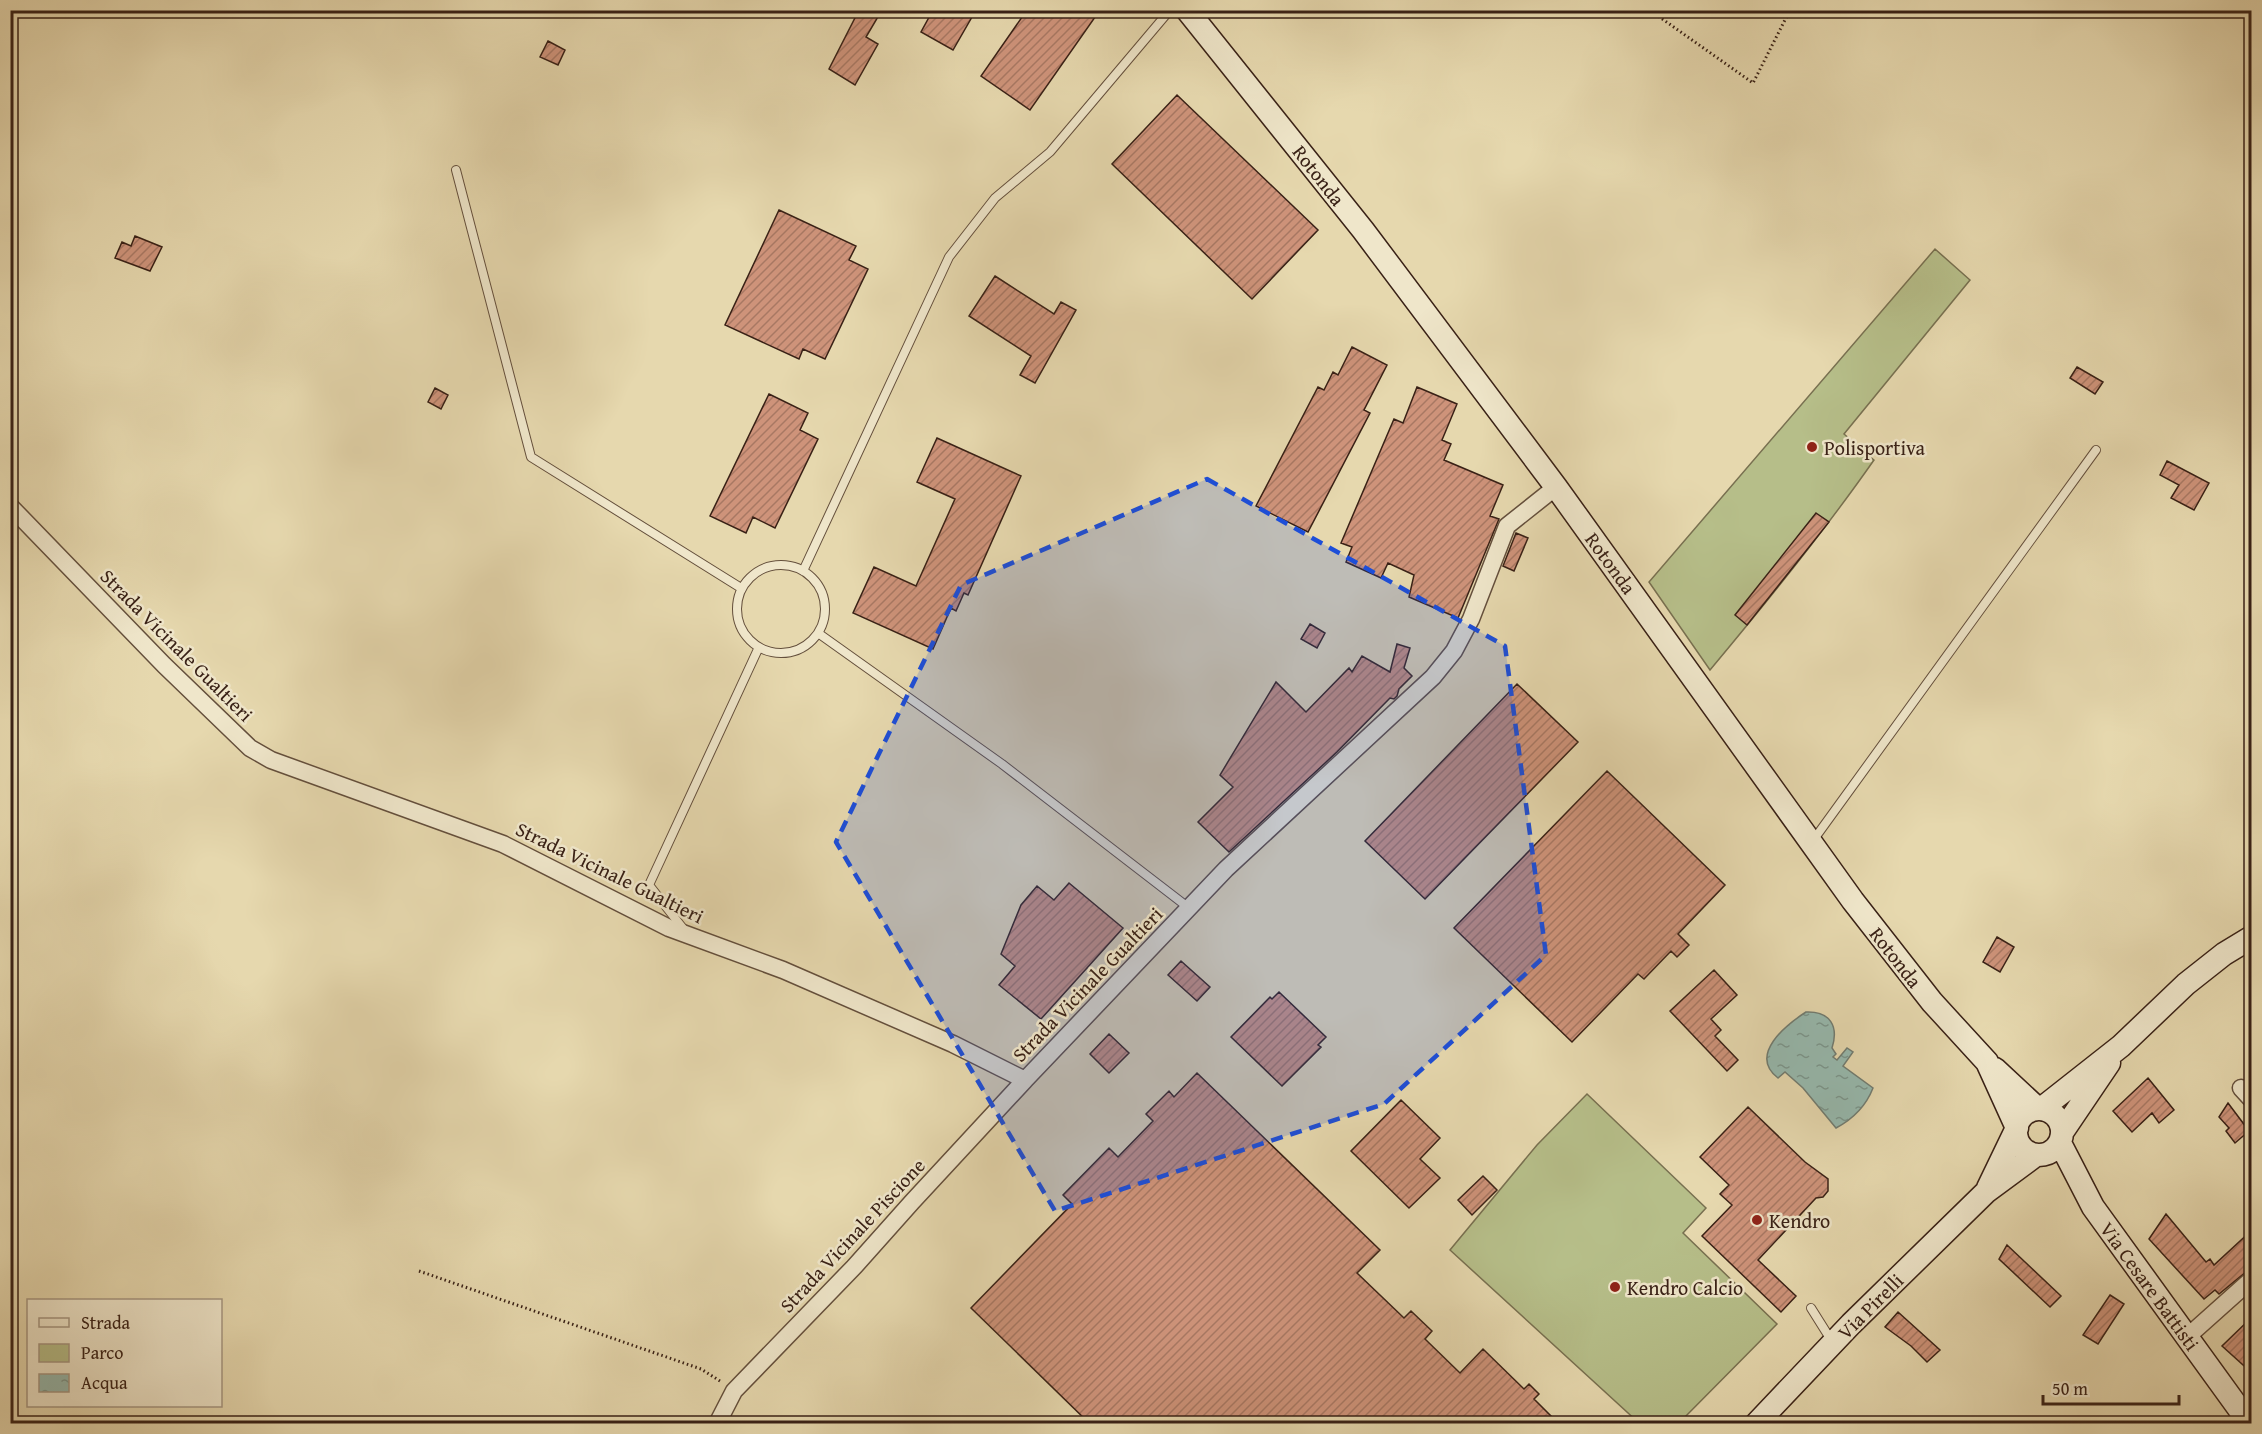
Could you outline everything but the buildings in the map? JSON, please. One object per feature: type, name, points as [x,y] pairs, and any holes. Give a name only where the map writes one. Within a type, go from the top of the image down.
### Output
[{"type":"main road","name":"Rotonda","points":[[1186,10],[1363,230],[1556,487],[1853,901],[1932,1002],[1987,1062],[2016,1130]]},
{"type":"main road","points":[[2121,1046],[2052,1152],[2038,1155],[2027,1153],[2019,1144],[2016,1130],[2019,1120],[2027,1112],[2040,1109],[2121,1046],[2186,984],[2224,954],[2252,937]]},
{"type":"main road","points":[[1987,1062],[2040,1109],[2050,1112],[2059,1119],[2061,1137]]},
{"type":"main road","name":"Via Pirelli","points":[[1986,1192],[2016,1130]]},
{"type":"main road","name":"Via Cesare Battisti","points":[[2061,1137],[2093,1207],[2250,1424]]},
{"type":"main road","name":"Via Cesare Battisti","points":[[2038,1155],[2093,1207]]},
{"type":"main road","name":"Via Pirelli","points":[[1756,1424],[1833,1343],[1986,1192],[2038,1155]]},
{"type":"street","name":"Strada Vicinale Gualtieri","points":[[10,506],[135,637],[250,748],[271,760],[504,844],[590,889],[687,935],[814,984],[953,1044],[1025,1080],[1226,869],[1432,677],[1454,651],[1471,619],[1507,526],[1556,487]]},
{"type":"street","name":"Strada Vicinale Piscione","points":[[717,1424],[734,1391],[854,1267],[1025,1080]]},
{"type":"street","points":[[2186,1338],[2252,1279]]},
{"type":"lane","points":[[803,571],[949,256],[995,198],[1050,152],[1170,10]]},
{"type":"lane","points":[[456,170],[531,457],[741,588]]},
{"type":"lane","points":[[1812,843],[2096,450]]},
{"type":"lane","points":[[775,565],[789,566],[803,571],[814,580],[823,598],[824,620],[818,633],[808,644],[795,651],[780,653],[765,651],[752,643],[742,632],[737,618],[737,603],[741,588],[750,577],[762,569],[775,565]]},
{"type":"lane","points":[[818,633],[1002,764],[1189,908]]},
{"type":"lane","points":[[687,935],[649,885],[759,647]]},
{"type":"lane","points":[[1811,1308],[1833,1343]]},
{"type":"path","points":[[1652,10],[1753,83],[1790,10]]},
{"type":"path","points":[[419,1270],[701,1369],[734,1391]]},
{"type":"highlighted area","points":[[1207,479],[1505,646],[1546,955],[1384,1104],[1055,1211],[836,842],[961,585]]},
{"type":"green space","name":"Polisportiva","points":[[1935,249],[1970,280],[1844,434],[1874,460],[1794,567],[1710,670],[1649,582]]},
{"type":"green space","name":"Kendro Calcio","points":[[1587,1094],[1706,1208],[1683,1233],[1777,1324],[1679,1423],[1639,1423],[1450,1250],[1537,1145]]},
{"type":"water","points":[[1806,1012],[1821,1014],[1831,1021],[1834,1033],[1832,1048],[1836,1054],[1833,1057],[1837,1060],[1847,1048],[1853,1052],[1843,1066],[1873,1088],[1867,1101],[1858,1111],[1836,1128],[1803,1088],[1785,1072],[1778,1078],[1770,1069],[1767,1060],[1768,1050],[1773,1041]]},
{"type":"place","name":"Polisportiva","points":[[1812,447]]},
{"type":"place","name":"Kendro","points":[[1757,1220]]},
{"type":"place","name":"Kendro Calcio","points":[[1615,1287]]}]
